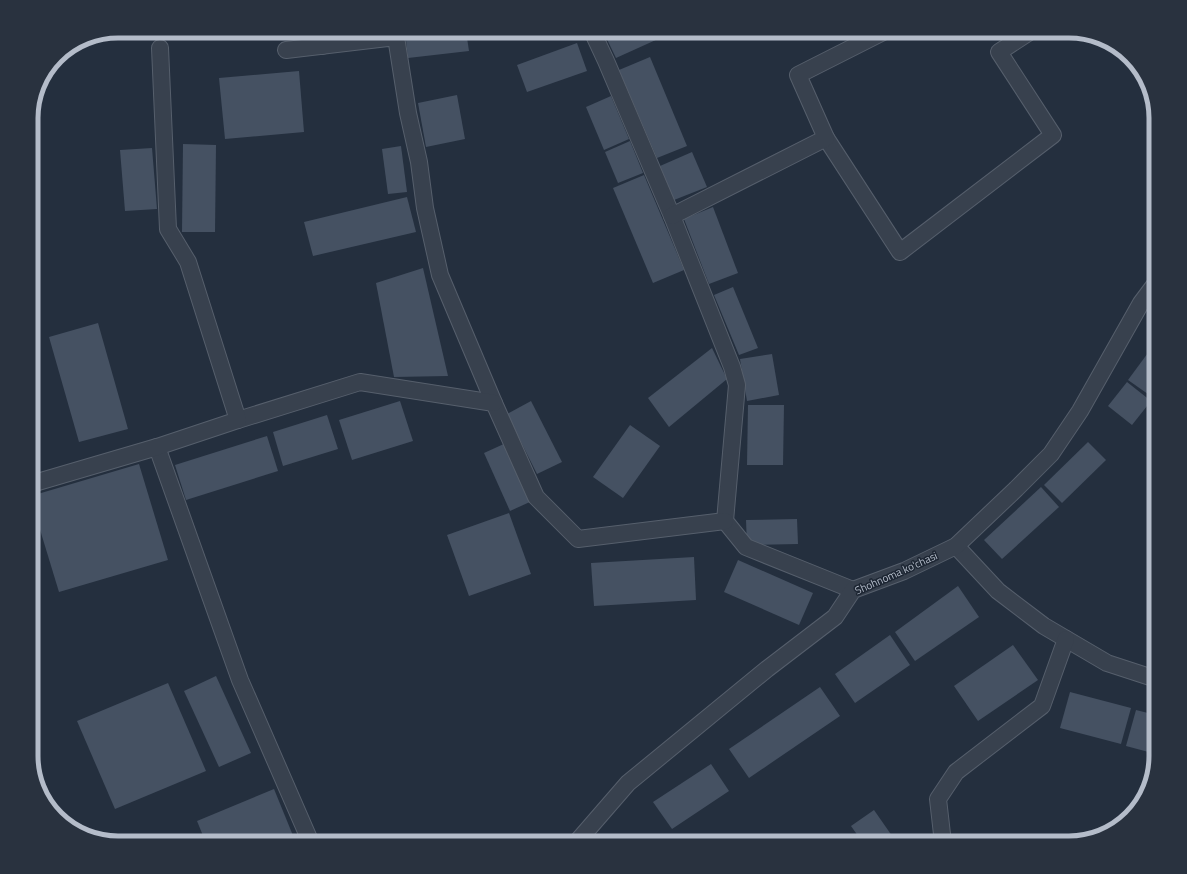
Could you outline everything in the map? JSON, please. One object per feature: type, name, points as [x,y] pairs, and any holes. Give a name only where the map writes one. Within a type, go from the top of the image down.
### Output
[{"type":"street","points":[[286,50],[321,39],[358,38]]},
{"type":"street","points":[[396,38],[408,114],[419,162],[425,208],[440,275],[494,403],[536,497],[578,539],[726,521]]},
{"type":"street","points":[[595,38],[672,216],[732,367],[737,385],[726,521],[746,547],[853,590]]},
{"type":"street","points":[[871,38],[798,75],[826,138],[900,252],[1053,135],[999,52],[1020,38]]},
{"type":"street","points":[[160,48],[168,229],[188,262],[238,420]]},
{"type":"street","points":[[672,216],[826,138]]},
{"type":"street","name":"Shohnoma ko'chasi","points":[[582,836],[628,783],[767,669],[835,617],[853,590],[904,572],[956,546],[1051,454],[1080,411],[1141,303],[1149,292]]},
{"type":"street","points":[[38,482],[157,447],[360,382],[494,403]]},
{"type":"street","points":[[157,447],[240,680],[308,836]]},
{"type":"street","points":[[956,546],[998,591],[1044,626],[1107,663],[1149,677]]},
{"type":"street","points":[[943,836],[938,799],[956,772],[1042,706],[1066,639]]},
{"type":"building","points":[[262,38],[274,38],[262,40]]},
{"type":"building","points":[[406,38],[467,38],[469,51],[408,58]]},
{"type":"building","points":[[606,38],[658,39],[616,58]]},
{"type":"building","points":[[577,43],[587,71],[527,92],[517,65]]},
{"type":"building","points":[[650,57],[687,146],[657,158],[619,70]]},
{"type":"building","points":[[299,71],[304,132],[225,139],[219,78]]},
{"type":"building","points":[[457,95],[465,139],[426,147],[418,103]]},
{"type":"building","points":[[611,96],[629,139],[604,150],[586,107]]},
{"type":"building","points":[[630,141],[643,173],[618,183],[605,152]]},
{"type":"building","points":[[183,144],[216,145],[215,232],[182,232]]},
{"type":"building","points":[[401,146],[407,192],[388,194],[382,149]]},
{"type":"building","points":[[152,148],[157,209],[125,211],[120,150]]},
{"type":"building","points":[[692,152],[707,187],[674,200],[660,166]]},
{"type":"building","points":[[644,175],[684,270],[653,283],[613,188]]},
{"type":"building","points":[[407,197],[416,232],[313,256],[304,222]]},
{"type":"building","points":[[713,207],[738,273],[709,284],[684,219]]},
{"type":"building","points":[[423,268],[448,376],[394,377],[376,283]]},
{"type":"building","points":[[733,287],[758,348],[739,355],[714,295]]},
{"type":"building","points":[[98,323],[128,429],[79,442],[49,337]]},
{"type":"building","points":[[712,348],[727,379],[669,427],[648,398]]},
{"type":"building","points":[[1149,352],[1149,395],[1128,380]]},
{"type":"building","points":[[772,354],[779,395],[747,401],[740,359]]},
{"type":"building","points":[[1127,382],[1149,399],[1149,404],[1132,425],[1108,406]]},
{"type":"building","points":[[400,401],[413,441],[352,460],[339,420]]},
{"type":"building","points":[[531,401],[562,462],[537,474],[507,414]]},
{"type":"building","points":[[748,405],[784,405],[783,465],[747,465]]},
{"type":"building","points":[[327,415],[338,449],[283,466],[273,432]]},
{"type":"building","points":[[630,425],[660,446],[623,498],[593,477]]},
{"type":"building","points":[[267,436],[278,471],[186,500],[175,465]]},
{"type":"building","points":[[1088,442],[1106,460],[1062,503],[1044,485]]},
{"type":"building","points":[[506,443],[532,501],[510,511],[484,453]]},
{"type":"building","points":[[139,464],[168,560],[59,592],[38,523],[38,494]]},
{"type":"building","points":[[1041,487],[1059,507],[1002,559],[984,540]]},
{"type":"building","points":[[509,513],[531,574],[469,596],[447,535]]},
{"type":"building","points":[[797,519],[798,544],[747,545],[746,520]]},
{"type":"building","points":[[694,557],[696,600],[594,606],[591,563]]},
{"type":"building","points":[[738,560],[813,593],[799,625],[724,592]]},
{"type":"building","points":[[958,586],[979,617],[915,661],[895,632]]},
{"type":"building","points":[[890,635],[910,665],[855,703],[835,674]]},
{"type":"building","points":[[1013,645],[1038,680],[978,721],[954,686]]},
{"type":"building","points":[[216,676],[251,753],[219,767],[184,691]]},
{"type":"building","points":[[168,683],[206,771],[115,809],[77,721]]},
{"type":"building","points":[[820,687],[840,716],[749,778],[729,749]]},
{"type":"building","points":[[1070,692],[1131,708],[1121,744],[1060,728]]},
{"type":"building","points":[[1136,710],[1149,713],[1149,752],[1126,746]]},
{"type":"building","points":[[711,764],[729,791],[672,829],[653,802]]},
{"type":"building","points":[[274,789],[293,836],[203,836],[197,821]]},
{"type":"building","points":[[874,810],[892,836],[858,836],[851,826]]}]
